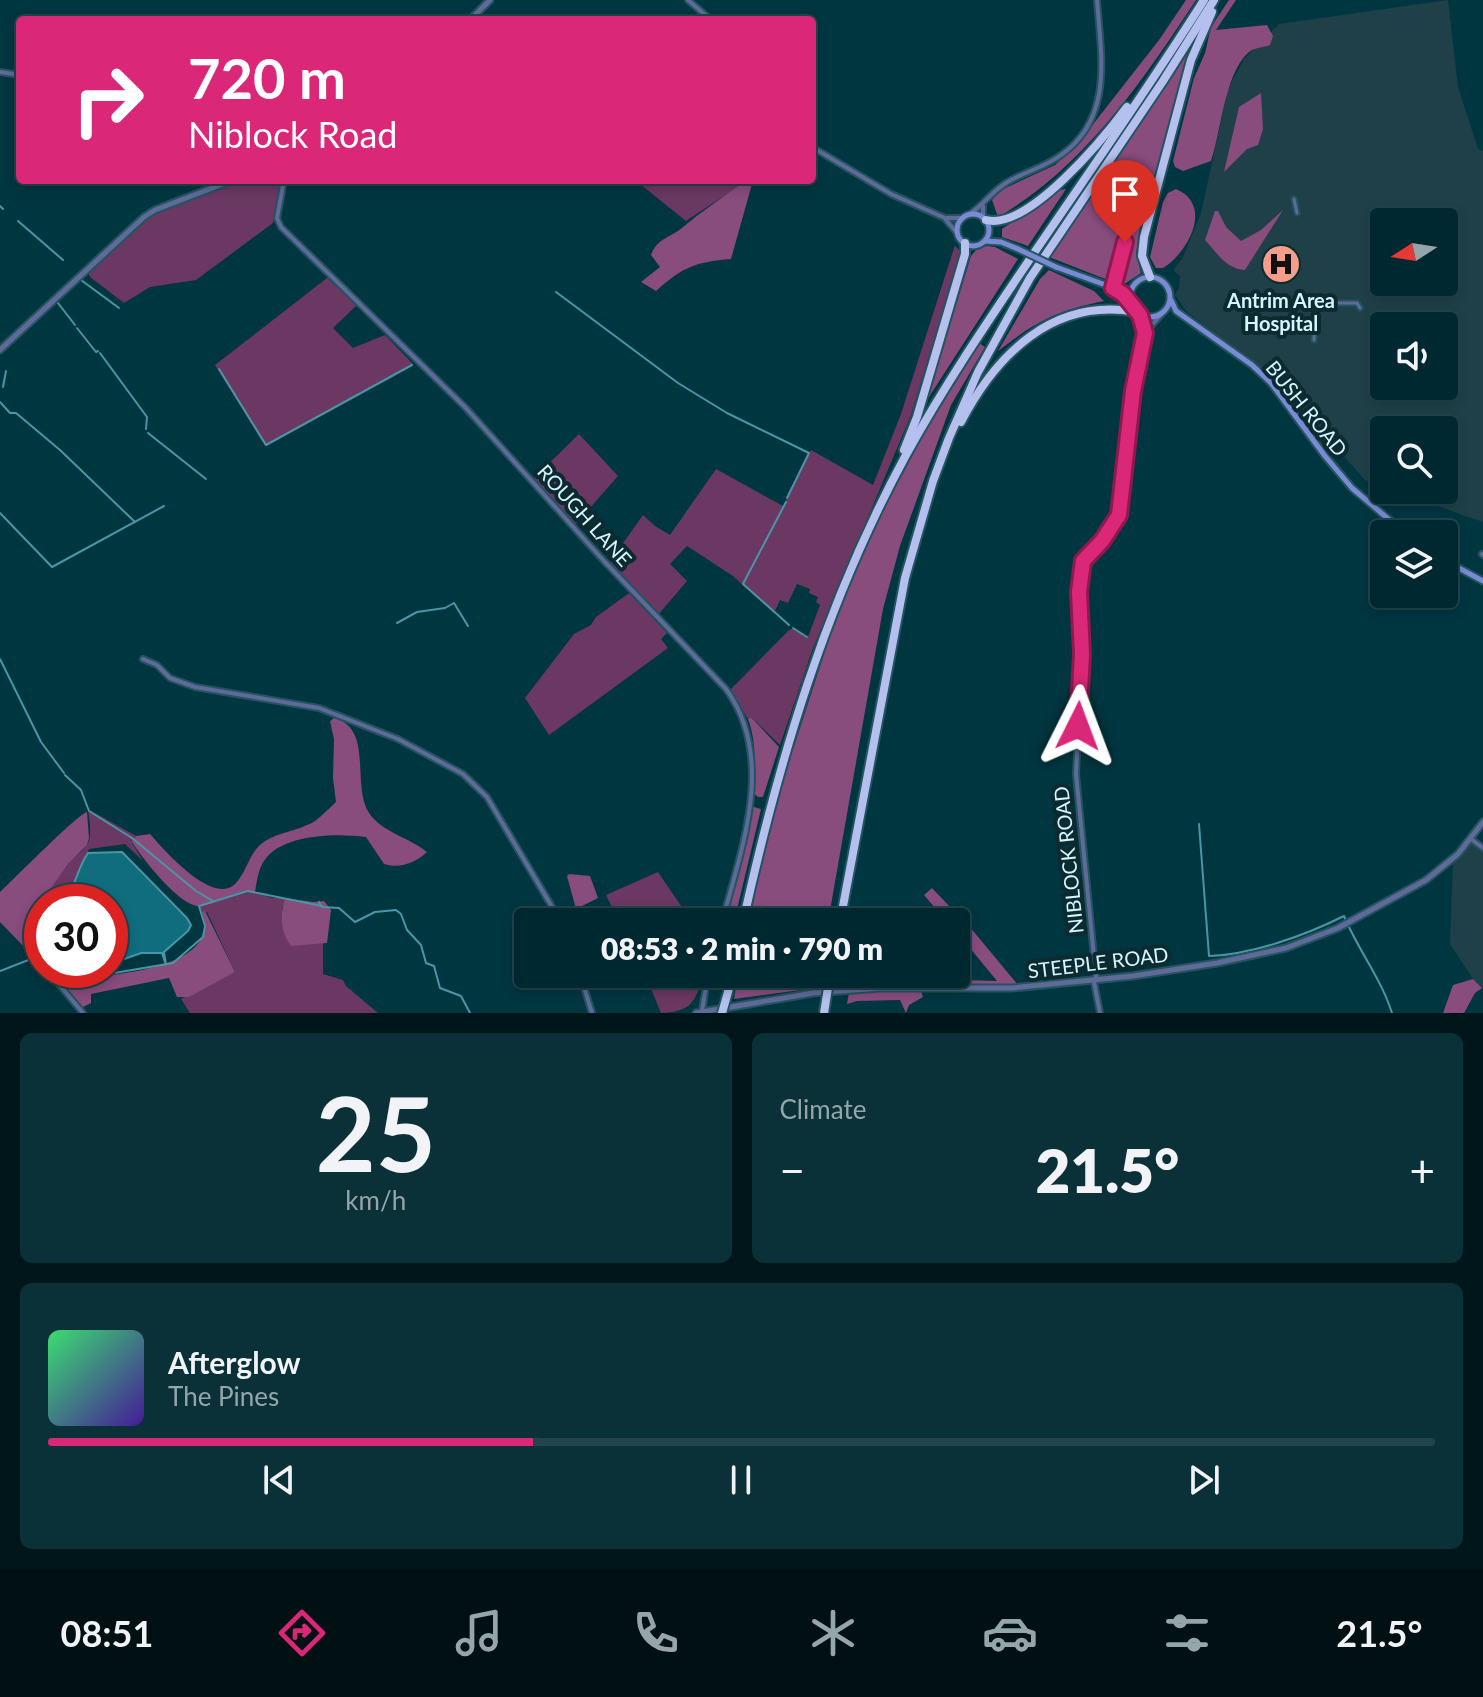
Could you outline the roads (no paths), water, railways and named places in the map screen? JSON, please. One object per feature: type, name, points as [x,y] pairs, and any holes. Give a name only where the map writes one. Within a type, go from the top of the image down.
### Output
[{"type":"highway","points":[[883,499],[964,357],[1204,0]]},
{"type":"highway","points":[[1150,277],[1142,256],[1144,237],[1191,60],[1215,0]]},
{"type":"highway","points":[[843,908],[902,588],[933,481],[964,403],[1004,322],[1215,0]]},
{"type":"highway","points":[[986,222],[1005,219],[1038,199],[1071,173],[1106,135],[1168,56]]},
{"type":"highway","points":[[746,908],[775,784],[798,708],[832,614],[917,417],[965,254],[965,243]]},
{"type":"highway","points":[[933,481],[982,384],[1018,345],[1042,329],[1075,316],[1107,310],[1138,314]]},
{"type":"highway","points":[[722,1013],[729,988]]},
{"type":"highway","points":[[824,1013],[828,988]]},
{"type":"main road","points":[[1001,242],[986,222],[965,216],[958,225],[958,234],[965,243],[1001,242],[1056,267],[1114,288],[1131,302],[1138,314],[1149,318],[1176,311],[1164,282],[1150,277],[1134,285],[1114,288]]},
{"type":"main road","points":[[985,241],[986,222]]},
{"type":"main road","points":[[1131,302],[1134,285]]},
{"type":"main road","points":[[1163,313],[1171,300]]},
{"type":"main road","name":"BUSH ROAD","points":[[1176,311],[1252,365],[1271,383],[1352,488],[1390,520]]},
{"type":"main road","points":[[1458,568],[1483,581]]},
{"type":"street","points":[[474,16],[490,0]]},
{"type":"street","points":[[688,0],[706,16]]},
{"type":"street","points":[[945,218],[965,216],[983,206],[1007,182],[1068,151],[1088,125],[1097,105],[1102,80],[1097,0]]},
{"type":"street","points":[[816,150],[872,185],[945,218],[958,234]]},
{"type":"street","points":[[1114,288],[1125,242],[1119,178]]},
{"type":"street","points":[[0,350],[144,217],[223,184]]},
{"type":"street","name":"ROUGH LANE","points":[[283,184],[277,218],[281,227],[465,407],[733,699],[749,735],[753,776],[741,846],[726,908]]},
{"type":"street","points":[[1294,199],[1297,213]]},
{"type":"street","points":[[983,206],[986,222]]},
{"type":"street","points":[[1314,340],[1315,316],[1321,303],[1357,303],[1360,308]]},
{"type":"street","name":"NIBLOCK ROAD","points":[[1100,1013],[1076,774],[1082,654],[1079,592],[1083,561],[1102,541],[1119,515],[1133,391],[1145,333],[1163,313]]},
{"type":"street","name":"NIBLOCK ROAD","points":[[1138,314],[1145,333]]},
{"type":"street","points":[[143,659],[157,665],[170,678],[195,687],[319,708],[398,739],[463,774],[487,797],[553,908]]},
{"type":"street","name":"STEEPLE ROAD","points":[[699,1012],[813,993],[880,988],[1012,988],[1095,980],[1217,963],[1267,952],[1316,938],[1426,880],[1471,839],[1483,822]]},
{"type":"street","points":[[1471,839],[1483,848]]},
{"type":"street","points":[[62,988],[83,1013]]},
{"type":"street","points":[[584,988],[592,1013]]},
{"type":"street","points":[[699,1012],[705,988]]},
{"type":"water","points":[[122,852],[187,918],[191,925],[188,931],[164,952],[166,965],[162,953],[141,953],[128,958],[128,884],[73,884],[88,853]]},
{"type":"waterway","points":[[0,206],[3,209]]},
{"type":"waterway","points":[[18,221],[63,260]]},
{"type":"waterway","points":[[81,280],[119,308]]},
{"type":"waterway","points":[[556,292],[678,383],[727,413],[809,453],[787,498]]},
{"type":"waterway","points":[[58,303],[75,325]]},
{"type":"waterway","points":[[77,328],[98,351]]},
{"type":"waterway","points":[[100,353],[147,417],[146,429]]},
{"type":"waterway","points":[[219,369],[266,445],[412,365]]},
{"type":"waterway","points":[[3,387],[6,371]]},
{"type":"waterway","points":[[0,402],[60,450],[135,522]]},
{"type":"waterway","points":[[148,433],[206,479]]},
{"type":"waterway","points":[[786,502],[743,584],[789,625]]},
{"type":"waterway","points":[[0,513],[52,567],[164,506]]},
{"type":"waterway","points":[[397,623],[417,612],[445,608],[454,603],[468,626]]},
{"type":"waterway","points":[[793,628],[807,637]]},
{"type":"waterway","points":[[0,659],[41,742],[64,773]]},
{"type":"waterway","points":[[65,775],[81,790],[89,811],[132,838],[196,891],[213,901]]},
{"type":"waterway","points":[[1199,824],[1209,956],[1278,943],[1344,916],[1392,1013]]},
{"type":"waterway","points":[[128,971],[173,963],[203,937],[205,926],[199,906],[248,891],[322,906]]},
{"type":"waterway","points":[[319,902],[322,907],[339,908],[355,922],[375,912],[396,910],[401,914],[407,930],[421,945],[426,963],[434,966],[440,988],[461,996],[470,1013]]},
{"type":"waterway","points":[[0,971],[24,962]]},
{"type":"place","name":"Antrim Area Hospital","points":[[1281,264]]}]
